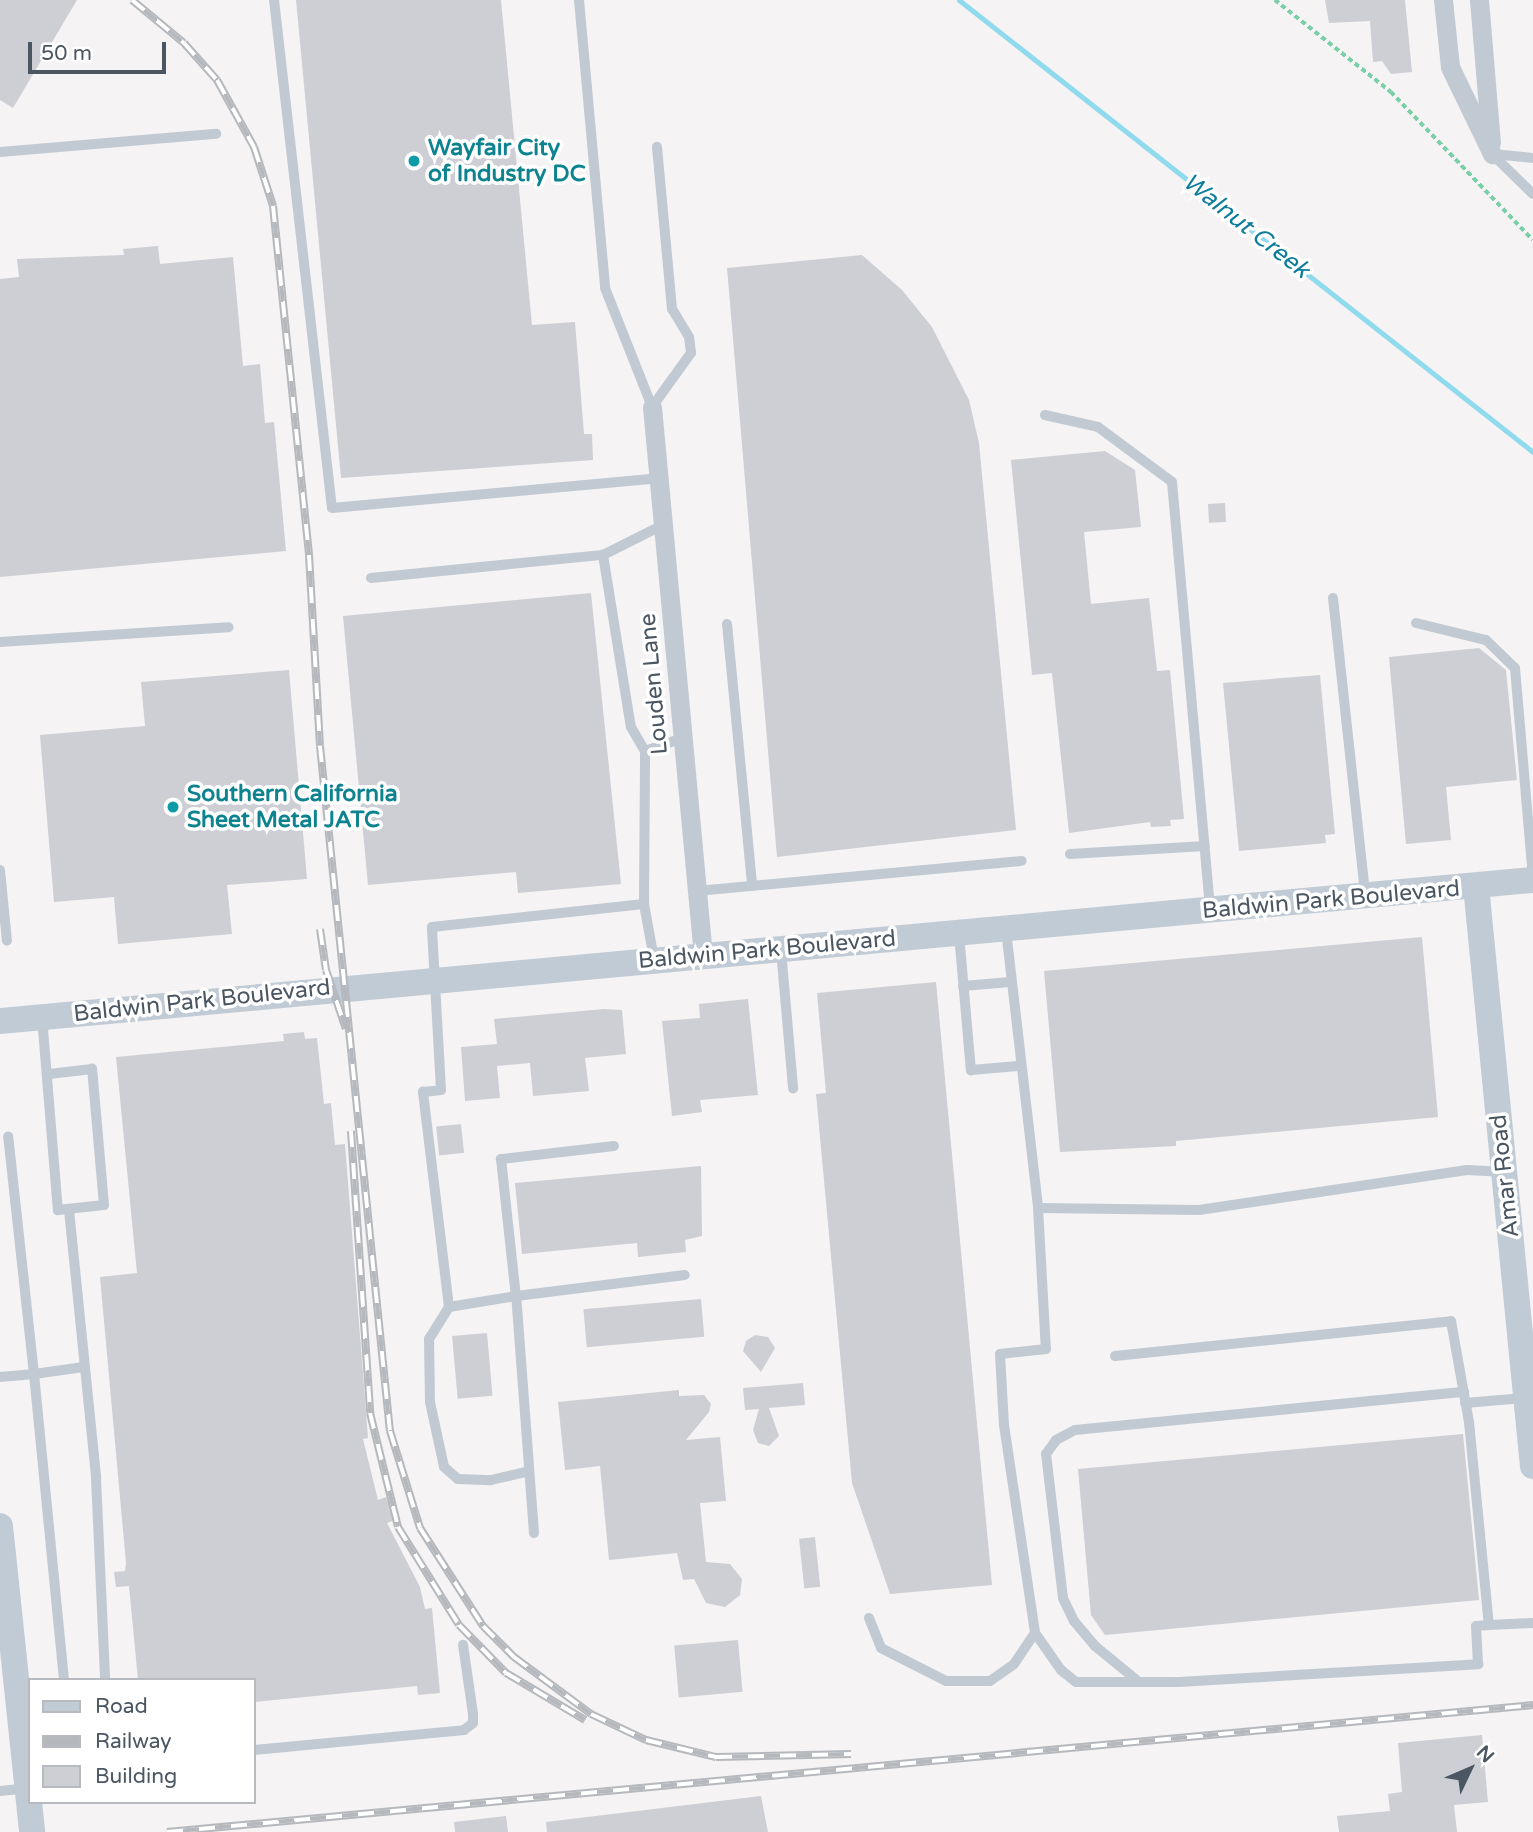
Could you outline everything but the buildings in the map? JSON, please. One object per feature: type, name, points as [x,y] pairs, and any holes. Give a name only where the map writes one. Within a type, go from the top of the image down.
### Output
[{"type":"main road","name":"Baldwin Park Boulevard","points":[[0,1021],[434,979],[1365,897],[1533,878]]},
{"type":"main road","name":"Amar Road","points":[[1476,886],[1504,1172],[1530,1398],[1533,1466]]},
{"type":"main road","points":[[0,1526],[6,1646],[27,1775]]},
{"type":"main road","points":[[30,1804],[32,1832]]},
{"type":"street","points":[[1443,0],[1450,67],[1492,154]]},
{"type":"street","points":[[1479,0],[1492,154]]},
{"type":"street","name":"Louden Lane","points":[[652,407],[703,956]]},
{"type":"lane","points":[[274,0],[332,508],[659,478]]},
{"type":"lane","points":[[579,0],[605,288],[652,407]]},
{"type":"lane","points":[[0,152],[216,134]]},
{"type":"lane","points":[[652,407],[691,354],[689,337],[672,309],[657,147]]},
{"type":"lane","points":[[1492,154],[1533,158]]},
{"type":"lane","points":[[1492,154],[1533,194]]},
{"type":"lane","points":[[1045,415],[1098,427],[1172,482],[1210,911]]},
{"type":"lane","points":[[371,578],[603,555],[663,524]]},
{"type":"lane","points":[[603,555],[631,727],[645,751],[644,904],[654,961]]},
{"type":"lane","points":[[1333,598],[1365,897]]},
{"type":"lane","points":[[1416,623],[1486,640],[1515,668],[1529,786],[1533,878]]},
{"type":"lane","points":[[727,624],[752,886]]},
{"type":"lane","points":[[0,642],[229,627]]},
{"type":"lane","points":[[645,751],[683,738]]},
{"type":"lane","points":[[1070,854],[1205,846]]},
{"type":"lane","points":[[697,891],[1021,862]]},
{"type":"lane","points":[[0,870],[7,941]]},
{"type":"lane","points":[[527,1472],[491,1480],[458,1479],[444,1467],[430,1402],[429,1339],[449,1307],[423,1092],[441,1090],[432,927],[644,904]]},
{"type":"lane","points":[[1006,929],[1018,1066],[1038,1208],[1046,1349],[1000,1353],[1004,1425],[1035,1633],[1061,1670],[1076,1682],[1139,1682],[1478,1664],[1476,1626],[1533,1623]]},
{"type":"lane","points":[[959,933],[971,1070],[1018,1066]]},
{"type":"lane","points":[[781,949],[793,1088]]},
{"type":"lane","points":[[963,986],[1010,982]]},
{"type":"lane","points":[[42,1017],[49,1074],[58,1210],[104,1205],[92,1069],[49,1074]]},
{"type":"lane","points":[[8,1136],[64,1678]]},
{"type":"lane","points":[[534,1533],[527,1472],[516,1296],[501,1159],[614,1146]]},
{"type":"lane","points":[[1038,1208],[1199,1210],[1467,1170],[1504,1172]]},
{"type":"lane","points":[[69,1210],[96,1478],[105,1678]]},
{"type":"lane","points":[[449,1307],[685,1275]]},
{"type":"lane","points":[[1115,1356],[1451,1321],[1464,1392],[1489,1625]]},
{"type":"lane","points":[[0,1377],[84,1367]]},
{"type":"lane","points":[[1139,1682],[1095,1646],[1074,1621],[1063,1598],[1046,1454],[1056,1440],[1075,1430],[1464,1392]]},
{"type":"lane","points":[[1465,1403],[1530,1398]]},
{"type":"lane","points":[[869,1618],[881,1648],[946,1681],[990,1681],[1014,1664],[1035,1633]]},
{"type":"lane","points":[[256,1750],[464,1730],[473,1723],[473,1714],[463,1645]]},
{"type":"lane","points":[[0,1791],[27,1775]]},
{"type":"path","points":[[1275,0],[1391,92],[1533,240]]},
{"type":"waterway","name":"Walnut Creek","points":[[959,0],[1533,452]]},
{"type":"railway","points":[[132,0],[184,43],[217,80],[254,147],[273,206],[309,555],[320,746],[390,1431],[420,1528],[483,1626],[514,1657],[591,1714],[646,1740],[716,1757],[851,1754]]},
{"type":"railway","points":[[320,929],[326,970],[346,1029]]},
{"type":"railway","points":[[351,1131],[370,1413],[398,1527],[459,1625],[506,1673],[585,1720]]},
{"type":"railway","points":[[167,1832],[1533,1705]]},
{"type":"place","name":"Wayfair City of Industry DC","points":[[414,161]]},
{"type":"place","name":"Southern California Sheet Metal JATC","points":[[173,807]]}]
